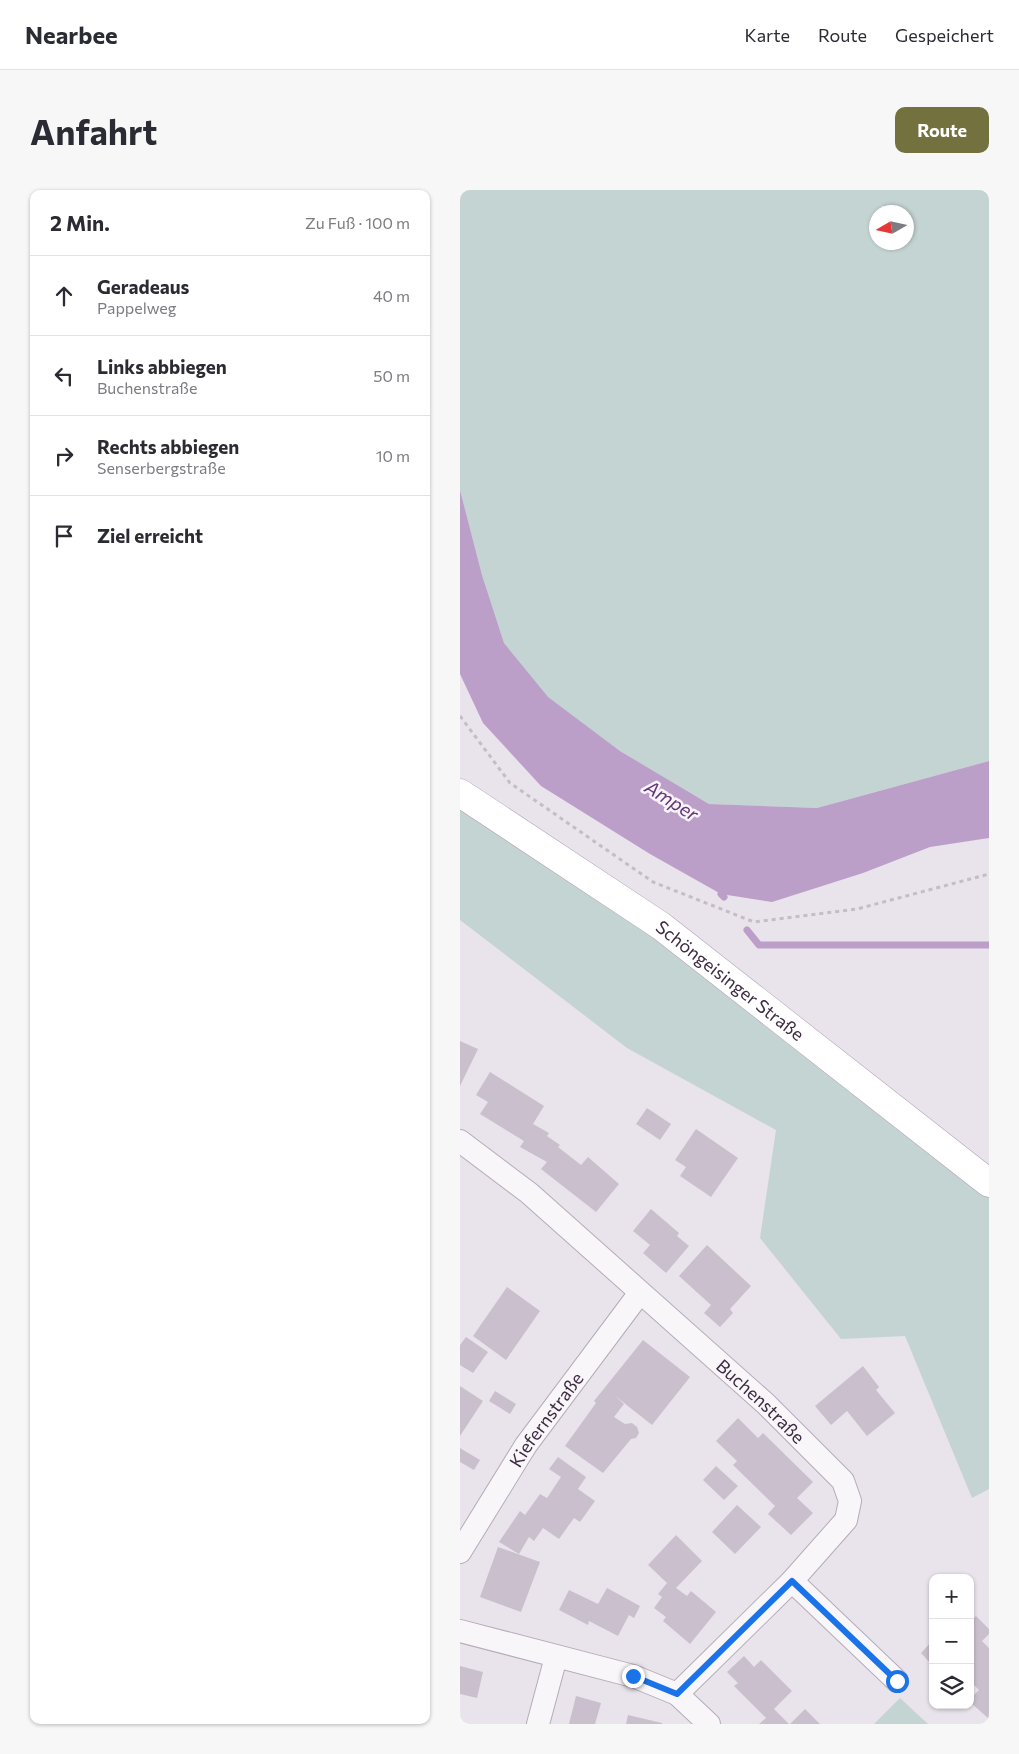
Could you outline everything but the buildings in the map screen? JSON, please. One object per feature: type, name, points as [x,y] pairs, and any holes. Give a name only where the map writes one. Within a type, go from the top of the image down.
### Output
[{"type":"main road","name":"Schöngeisinger Straße","points":[[460,793],[661,926],[989,1183]]},
{"type":"street","name":"Buchenstraße","points":[[460,1141],[529,1193],[639,1294],[766,1404],[843,1481],[850,1501],[846,1520],[792,1581],[677,1694]]},
{"type":"street","name":"Kiefernstraße","points":[[460,1552],[526,1445],[639,1294]]},
{"type":"street","points":[[792,1581],[897,1681]]},
{"type":"street","points":[[460,1631],[633,1676],[677,1694],[709,1724]]},
{"type":"street","points":[[538,1724],[556,1657]]},
{"type":"path","points":[[460,716],[510,783],[653,882],[754,922],[857,909],[989,874]]},
{"type":"shaded area","points":[[460,190],[989,190],[989,761],[817,808],[709,804],[620,751],[547,697],[504,643],[482,575],[460,490]]},
{"type":"shaded area","points":[[460,805],[654,933],[989,1196],[989,1489],[972,1498],[905,1336],[841,1339],[760,1238],[776,1130],[627,1048],[460,920]]},
{"type":"shaded area","points":[[900,1698],[928,1724],[874,1724]]},
{"type":"water","name":"Amper","points":[[460,490],[482,575],[504,643],[548,697],[620,751],[709,804],[817,808],[989,761],[989,838],[930,847],[863,873],[772,902],[721,894],[650,854],[541,786],[483,723],[460,674]]},
{"type":"waterway","points":[[721,894],[724,897]]},
{"type":"waterway","points":[[747,930],[759,945],[989,945]]},
{"type":"route","points":[[633,1676],[677,1694],[792,1581],[897,1681]]}]
